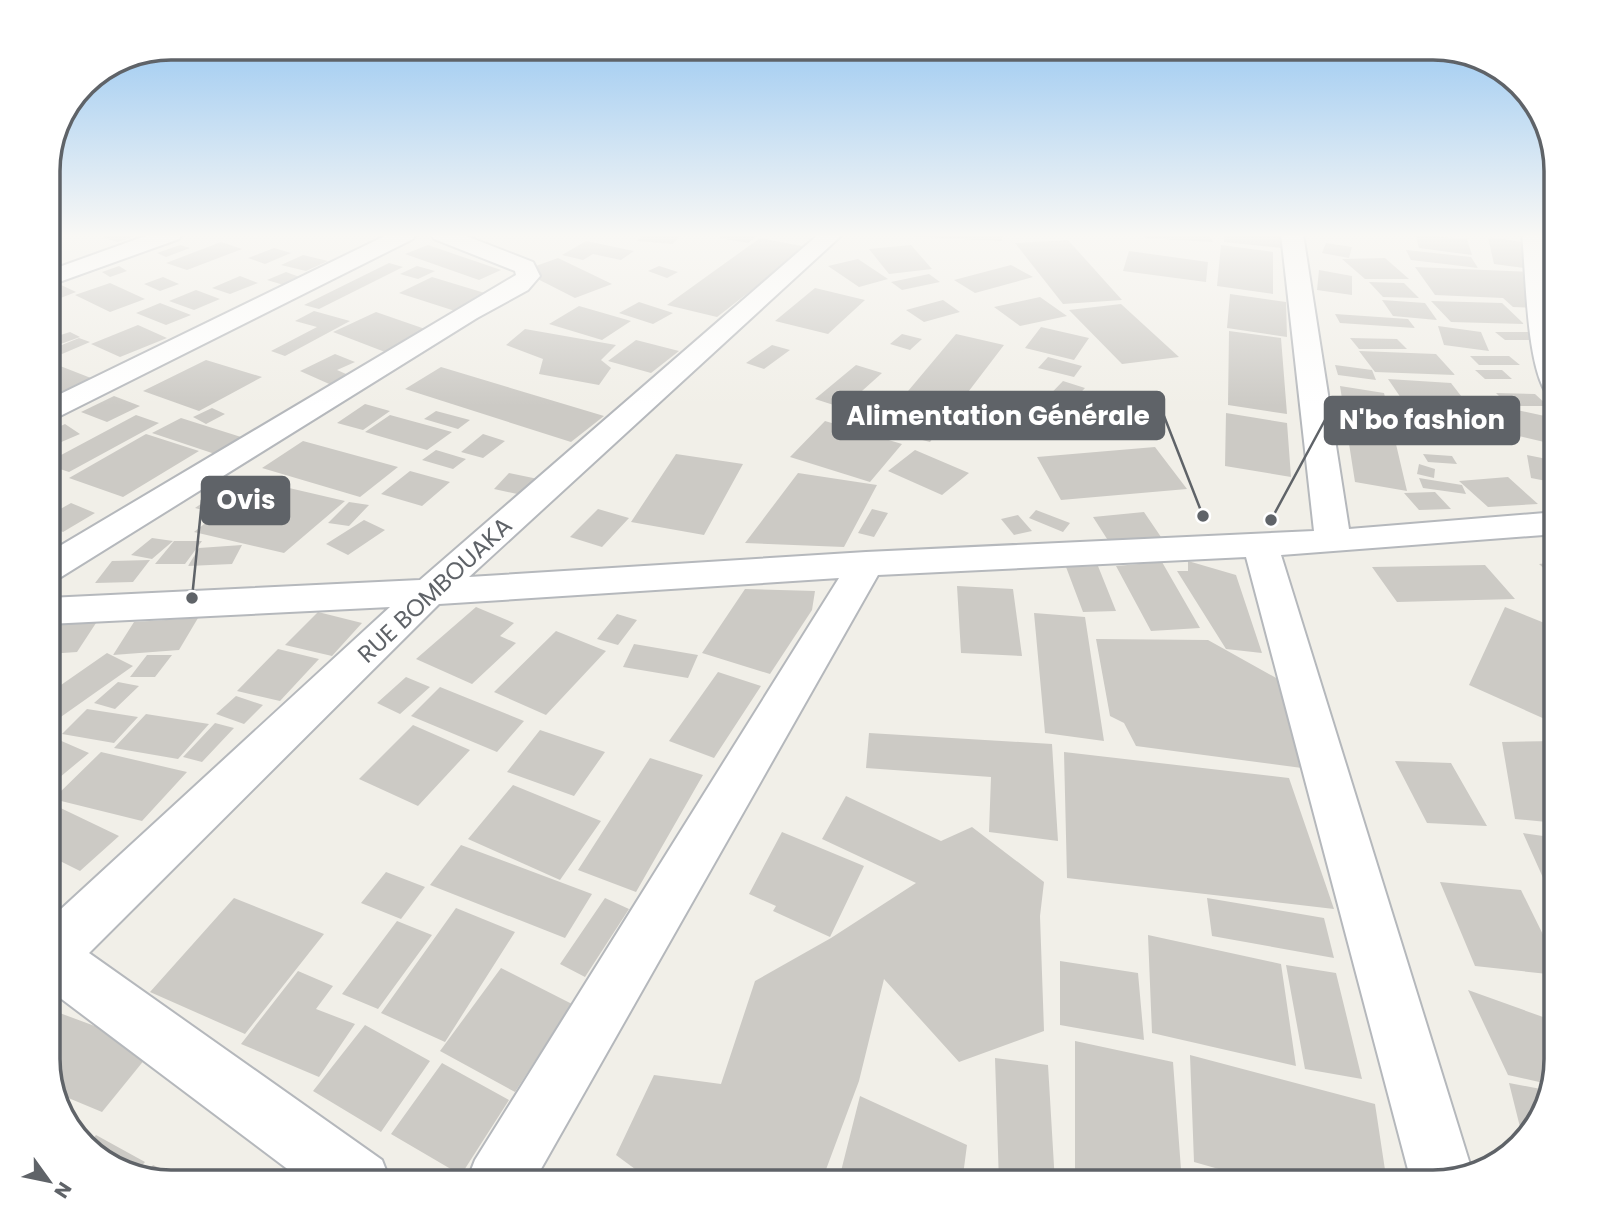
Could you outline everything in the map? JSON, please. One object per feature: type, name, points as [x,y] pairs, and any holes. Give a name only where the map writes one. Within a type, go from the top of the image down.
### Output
[{"type":"street","points":[[60,405],[289,291]]},
{"type":"street","points":[[60,562],[468,313],[508,291]]},
{"type":"street","name":"RUE BOMBOUAKA","points":[[60,945],[429,592],[767,291]]},
{"type":"street","points":[[1300,291],[1333,541]]},
{"type":"street","points":[[1540,291],[1544,330]]},
{"type":"street","points":[[60,610],[429,592],[866,564],[1333,541],[1544,524]]},
{"type":"street","points":[[1260,544],[1440,1170]]},
{"type":"street","points":[[506,1170],[866,564]]},
{"type":"street","points":[[60,965],[341,1170]]},
{"type":"building","points":[[60,291],[76,292],[60,298]]},
{"type":"building","points":[[86,291],[128,291],[145,299],[110,312],[75,295]]},
{"type":"building","points":[[193,291],[220,299],[194,310],[169,301]]},
{"type":"building","points":[[332,291],[354,291],[319,309],[304,305]]},
{"type":"building","points":[[479,291],[488,294],[455,311],[399,293]]},
{"type":"building","points":[[562,291],[592,291],[575,298]]},
{"type":"building","points":[[686,291],[750,291],[717,317],[667,305]]},
{"type":"building","points":[[811,291],[829,291],[865,300],[828,334],[775,321]]},
{"type":"building","points":[[1053,291],[1114,291],[1122,300],[1063,304]]},
{"type":"building","points":[[1327,291],[1352,291],[1352,295]]},
{"type":"building","points":[[1378,291],[1412,291],[1419,298],[1383,297]]},
{"type":"building","points":[[1432,291],[1534,291],[1536,308],[1513,307],[1503,298],[1435,295]]},
{"type":"building","points":[[1230,294],[1286,302],[1287,337],[1227,328]]},
{"type":"building","points":[[1040,297],[1067,316],[1020,326],[994,307]]},
{"type":"building","points":[[943,300],[960,312],[924,322],[906,310]]},
{"type":"building","points":[[1382,300],[1425,303],[1437,320],[1393,316]]},
{"type":"building","points":[[1431,301],[1502,303],[1524,324],[1451,322]]},
{"type":"building","points":[[639,302],[673,313],[653,324],[619,313]]},
{"type":"building","points":[[160,303],[191,315],[166,325],[136,313]]},
{"type":"building","points":[[1121,304],[1179,357],[1122,364],[1069,310]]},
{"type":"building","points":[[579,306],[631,321],[602,340],[549,324]]},
{"type":"building","points":[[314,311],[350,321],[285,356],[271,351],[317,327],[295,321]]},
{"type":"building","points":[[376,312],[428,330],[385,352],[333,332]]},
{"type":"building","points":[[1335,314],[1408,319],[1415,328],[1340,323]]},
{"type":"building","points":[[138,325],[167,338],[120,357],[91,344]]},
{"type":"building","points":[[1438,326],[1481,332],[1489,351],[1444,345]]},
{"type":"building","points":[[1041,327],[1089,338],[1074,360],[1025,348]]},
{"type":"building","points":[[525,329],[616,345],[601,360],[611,368],[599,385],[539,374],[543,359],[506,345]]},
{"type":"building","points":[[1229,331],[1281,338],[1287,414],[1228,405]]},
{"type":"building","points":[[70,332],[80,337],[60,344],[60,335]]},
{"type":"building","points":[[1495,332],[1534,332],[1543,340],[1505,340]]},
{"type":"building","points":[[902,334],[922,339],[910,350],[890,344]]},
{"type":"building","points":[[956,334],[1004,345],[930,442],[877,428]]},
{"type":"building","points":[[79,338],[90,342],[62,354],[60,346]]},
{"type":"building","points":[[1350,338],[1397,339],[1407,349],[1359,349]]},
{"type":"building","points":[[636,340],[679,351],[651,373],[608,361]]},
{"type":"building","points":[[772,345],[790,350],[764,369],[746,363]]},
{"type":"building","points":[[1359,351],[1436,354],[1455,375],[1375,372]]},
{"type":"building","points":[[335,354],[355,362],[337,370],[355,378],[336,387],[300,371]]},
{"type":"building","points":[[1470,356],[1509,356],[1520,365],[1479,365]]},
{"type":"building","points":[[1048,357],[1082,366],[1074,377],[1038,368]]},
{"type":"building","points":[[206,360],[262,377],[199,411],[143,391]]},
{"type":"building","points":[[856,365],[882,373],[843,408],[815,399]]},
{"type":"building","points":[[1335,365],[1372,370],[1376,380],[1338,375]]},
{"type":"building","points":[[60,366],[96,380],[60,396]]},
{"type":"building","points":[[441,367],[604,416],[571,442],[405,389]]},
{"type":"building","points":[[1475,370],[1502,370],[1512,379],[1485,379]]},
{"type":"building","points":[[1388,379],[1451,383],[1465,401],[1401,398]]},
{"type":"building","points":[[1063,381],[1085,388],[1056,419],[1034,411]]},
{"type":"building","points":[[1340,386],[1384,393],[1407,491],[1355,482]]},
{"type":"building","points":[[1496,393],[1535,394],[1544,402],[1544,406],[1509,406]]},
{"type":"building","points":[[114,396],[140,406],[107,422],[81,412]]},
{"type":"building","points":[[365,404],[390,411],[363,430],[337,423]]},
{"type":"building","points":[[212,408],[225,414],[206,424],[193,417]]},
{"type":"building","points":[[1517,410],[1544,416],[1544,442],[1519,436]]},
{"type":"building","points":[[436,411],[470,420],[458,429],[424,419]]},
{"type":"building","points":[[1226,413],[1287,423],[1291,477],[1225,466]]},
{"type":"building","points":[[136,415],[159,423],[69,472],[60,469],[60,456]]},
{"type":"building","points":[[390,415],[452,432],[427,450],[365,432]]},
{"type":"building","points":[[181,418],[241,437],[215,454],[152,433]]},
{"type":"building","points":[[825,421],[902,444],[870,482],[790,457]]},
{"type":"building","points":[[65,424],[80,434],[60,443],[60,426]]},
{"type":"building","points":[[146,434],[199,451],[123,497],[69,478]]},
{"type":"building","points":[[483,434],[505,441],[483,458],[461,452]]},
{"type":"building","points":[[303,441],[398,467],[360,497],[262,468]]},
{"type":"building","points":[[1155,447],[1187,489],[1061,500],[1037,457]]},
{"type":"building","points":[[436,450],[466,459],[453,469],[422,460]]},
{"type":"building","points":[[915,450],[969,473],[942,495],[888,471]]},
{"type":"building","points":[[676,454],[743,464],[704,535],[631,522]]},
{"type":"building","points":[[1423,454],[1452,456],[1457,464],[1428,462]]},
{"type":"building","points":[[1527,455],[1544,458],[1544,480],[1531,478]]},
{"type":"building","points":[[1419,464],[1435,469],[1434,478],[1417,474]]},
{"type":"building","points":[[410,471],[450,482],[422,506],[381,494]]},
{"type":"building","points":[[509,473],[538,479],[522,495],[494,489]]},
{"type":"building","points":[[798,473],[877,485],[844,547],[745,543]]},
{"type":"building","points":[[241,476],[255,480],[210,512],[195,508]]},
{"type":"building","points":[[1508,477],[1538,504],[1488,507],[1459,481]]},
{"type":"building","points":[[1419,478],[1462,485],[1466,494],[1423,488]]},
{"type":"building","points":[[259,481],[345,501],[284,553],[194,532]]},
{"type":"building","points":[[1435,492],[1451,509],[1419,510],[1404,493]]},
{"type":"building","points":[[349,502],[369,505],[349,526],[328,523]]},
{"type":"building","points":[[71,503],[95,513],[63,532],[60,531],[60,509]]},
{"type":"building","points":[[598,509],[629,518],[602,547],[570,537]]},
{"type":"building","points":[[872,509],[888,513],[874,537],[858,533]]},
{"type":"building","points":[[1036,510],[1070,523],[1063,532],[1029,518]]},
{"type":"building","points":[[1144,512],[1161,537],[1109,542],[1093,517]]},
{"type":"building","points":[[1018,515],[1032,531],[1014,535],[1001,519]]},
{"type":"building","points":[[364,520],[385,530],[348,555],[326,544]]},
{"type":"building","points":[[152,538],[173,541],[152,559],[131,555]]},
{"type":"building","points":[[174,541],[202,541],[185,564],[155,564]]},
{"type":"building","points":[[242,545],[232,564],[188,566],[199,548]]},
{"type":"building","points":[[150,560],[133,582],[95,583],[112,561]]},
{"type":"building","points":[[1188,561],[1236,575],[1262,653],[1226,649],[1177,571],[1188,571]]},
{"type":"building","points":[[1162,562],[1200,628],[1151,631],[1116,566]]},
{"type":"building","points":[[1485,565],[1515,599],[1397,602],[1372,567]]},
{"type":"building","points":[[1098,566],[1116,611],[1083,612],[1066,567]]},
{"type":"building","points":[[957,586],[1013,589],[1022,656],[961,653]]},
{"type":"building","points":[[745,589],[815,591],[812,610],[770,674],[702,653]]},
{"type":"building","points":[[476,607],[514,623],[500,636],[516,643],[472,684],[416,659]]},
{"type":"building","points":[[1505,607],[1544,623],[1544,719],[1469,685]]},
{"type":"building","points":[[318,612],[362,623],[332,656],[285,645]]},
{"type":"building","points":[[1034,613],[1085,617],[1104,741],[1045,733]]},
{"type":"building","points":[[617,614],[637,620],[618,645],[597,639]]},
{"type":"building","points":[[198,618],[179,650],[113,655],[134,622]]},
{"type":"building","points":[[98,620],[77,652],[60,653],[60,622]]},
{"type":"building","points":[[556,631],[606,651],[546,715],[494,692]]},
{"type":"building","points":[[1096,639],[1208,640],[1278,679],[1302,768],[1136,746],[1124,723],[1110,716]]},
{"type":"building","points":[[634,644],[698,655],[688,678],[623,667]]},
{"type":"building","points":[[278,649],[319,659],[280,701],[237,691]]},
{"type":"building","points":[[107,653],[133,666],[60,718],[60,686]]},
{"type":"building","points":[[147,655],[172,655],[155,677],[130,677]]},
{"type":"building","points":[[718,672],[761,686],[714,758],[669,741]]},
{"type":"building","points":[[406,677],[430,687],[400,714],[377,703]]},
{"type":"building","points":[[118,682],[139,686],[115,709],[94,703]]},
{"type":"building","points":[[440,687],[524,721],[497,752],[411,716]]},
{"type":"building","points":[[236,696],[263,705],[244,724],[216,714]]},
{"type":"building","points":[[87,709],[138,717],[114,743],[62,734]]},
{"type":"building","points":[[146,714],[209,724],[178,759],[114,748]]},
{"type":"building","points":[[215,723],[234,728],[202,762],[183,757]]},
{"type":"building","points":[[413,725],[470,750],[418,806],[359,779]]},
{"type":"building","points":[[540,730],[605,752],[574,796],[507,772]]},
{"type":"building","points":[[869,733],[1052,744],[1058,841],[989,832],[991,777],[866,768]]},
{"type":"building","points":[[60,740],[89,753],[60,777]]},
{"type":"building","points":[[1544,741],[1544,822],[1515,819],[1502,742]]},
{"type":"building","points":[[101,752],[187,772],[142,821],[60,801],[60,792]]},
{"type":"building","points":[[1064,752],[1289,778],[1334,909],[1067,878]]},
{"type":"building","points":[[650,758],[703,775],[636,892],[578,870]]},
{"type":"building","points":[[1395,761],[1451,763],[1487,826],[1427,823]]},
{"type":"building","points":[[513,785],[601,821],[560,880],[468,839]]},
{"type":"building","points":[[846,796],[941,841],[972,827],[1044,882],[1040,916],[1044,1031],[959,1062],[884,979],[859,1081],[826,1170],[636,1170],[616,1155],[654,1075],[721,1084],[755,981],[831,938],[916,883],[822,839]]},
{"type":"building","points":[[60,808],[119,836],[80,871],[60,861]]},
{"type":"building","points":[[782,832],[864,866],[830,937],[773,911],[776,906],[749,894]]},
{"type":"building","points":[[1523,833],[1544,836],[1544,880]]},
{"type":"building","points":[[461,845],[592,894],[565,938],[430,885]]},
{"type":"building","points":[[386,872],[425,887],[401,919],[361,903]]},
{"type":"building","points":[[1440,882],[1521,890],[1544,937],[1544,974],[1475,966]]},
{"type":"building","points":[[234,898],[324,934],[245,1034],[150,992]]},
{"type":"building","points":[[605,898],[629,909],[585,977],[560,964]]},
{"type":"building","points":[[1207,898],[1324,918],[1334,958],[1212,936]]},
{"type":"building","points":[[456,908],[515,932],[445,1042],[381,1013]]},
{"type":"building","points":[[397,921],[432,935],[378,1009],[342,994]]},
{"type":"building","points":[[1148,935],[1281,964],[1296,1066],[1152,1033]]},
{"type":"building","points":[[1060,961],[1138,973],[1144,1040],[1060,1025]]},
{"type":"building","points":[[1286,965],[1336,973],[1362,1079],[1305,1069]]},
{"type":"building","points":[[501,968],[572,1004],[515,1092],[440,1051]]},
{"type":"building","points":[[298,971],[333,986],[316,1009],[355,1024],[319,1077],[241,1044]]},
{"type":"building","points":[[1468,990],[1544,1017],[1542,1083],[1508,1075]]},
{"type":"building","points":[[60,1013],[154,1048],[102,1112],[65,1095],[60,1067]]},
{"type":"building","points":[[365,1025],[430,1061],[381,1132],[313,1091]]},
{"type":"building","points":[[1075,1041],[1173,1062],[1181,1170],[1075,1170]]},
{"type":"building","points":[[1190,1055],[1375,1104],[1385,1170],[1222,1170],[1194,1162]]},
{"type":"building","points":[[995,1058],[1048,1065],[1054,1170],[999,1170]]},
{"type":"building","points":[[442,1063],[509,1100],[464,1170],[452,1170],[391,1134]]},
{"type":"building","points":[[1509,1083],[1540,1089],[1530,1115],[1520,1129]]},
{"type":"building","points":[[860,1096],[967,1145],[964,1170],[841,1170]]},
{"type":"building","points":[[96,1135],[145,1162],[141,1166],[121,1159],[93,1138]]},
{"type":"building","points":[[153,1165],[164,1170],[156,1170],[150,1169]]},
{"type":"place","name":"Alimentation Générale","points":[[1203,516]]},
{"type":"place","name":"N'bo fashion","points":[[1271,520]]},
{"type":"place","name":"Ovis","points":[[192,598]]}]
